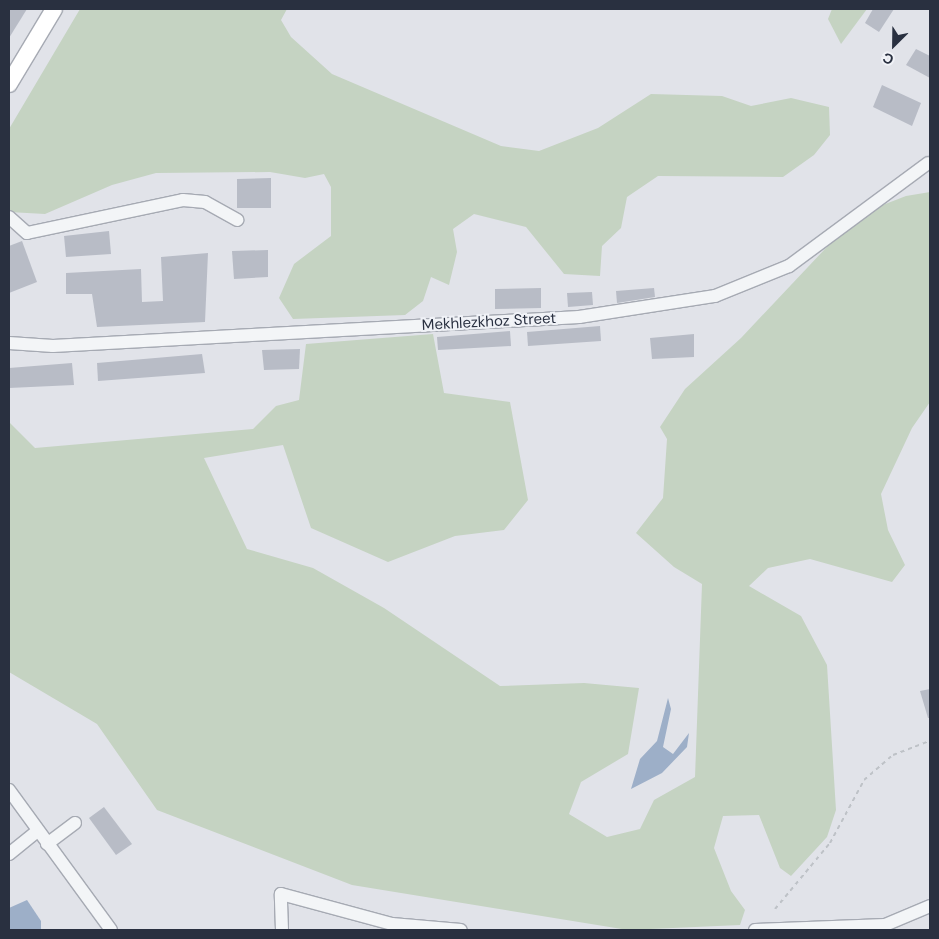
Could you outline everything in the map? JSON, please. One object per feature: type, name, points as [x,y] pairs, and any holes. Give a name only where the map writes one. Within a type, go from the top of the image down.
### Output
[{"type":"main road","points":[[9,84],[54,9]]},
{"type":"street","name":"Mekhlezkhoz Street","points":[[9,343],[53,346],[579,317],[716,296],[789,266],[928,163]]},
{"type":"street","points":[[9,217],[27,233],[183,200],[205,202],[237,220]]},
{"type":"street","points":[[9,790],[37,831],[111,930]]},
{"type":"street","points":[[47,844],[75,824]]},
{"type":"street","points":[[9,854],[37,831]]},
{"type":"street","points":[[282,930],[281,894],[392,924],[460,930]]},
{"type":"street","points":[[755,930],[885,925],[930,906]]},
{"type":"path","points":[[930,498],[930,513]]},
{"type":"path","points":[[775,909],[830,843],[864,780],[893,755],[930,741]]},
{"type":"green space","points":[[80,9],[287,9],[281,20],[291,37],[332,74],[501,146],[539,151],[598,128],[651,94],[722,96],[751,106],[791,98],[829,107],[830,135],[814,155],[783,177],[658,176],[627,197],[621,228],[602,246],[600,276],[564,274],[526,227],[474,214],[453,229],[457,252],[449,285],[431,277],[423,301],[405,315],[293,319],[279,298],[294,264],[331,236],[331,187],[324,174],[305,178],[270,172],[156,173],[112,185],[45,214],[9,212],[9,129]]},
{"type":"green space","points":[[832,9],[867,9],[841,44],[828,19]]},
{"type":"green space","points":[[930,192],[930,402],[912,428],[881,494],[888,530],[905,565],[892,582],[810,559],[768,568],[749,586],[801,616],[827,665],[836,810],[827,837],[791,876],[780,868],[759,815],[723,816],[714,848],[731,891],[745,910],[740,925],[628,930],[352,885],[157,810],[97,724],[9,672],[9,422],[35,448],[253,429],[276,406],[299,400],[306,344],[433,334],[444,393],[510,402],[528,500],[504,530],[455,536],[388,562],[311,528],[283,445],[204,458],[247,549],[313,568],[384,608],[500,686],[584,683],[639,688],[628,754],[581,782],[569,814],[607,837],[640,829],[654,800],[695,777],[702,584],[674,567],[636,533],[663,498],[667,439],[660,427],[685,389],[741,338],[857,215],[906,196]]},
{"type":"water","points":[[668,698],[671,709],[663,747],[673,754],[689,733],[687,747],[662,773],[631,789],[640,759],[657,741]]},
{"type":"water","points":[[27,900],[41,921],[41,930],[9,930],[9,908]]},
{"type":"building","points":[[9,9],[27,9],[9,38]]},
{"type":"building","points":[[873,9],[894,9],[879,32],[865,23]]},
{"type":"building","points":[[916,49],[930,56],[930,78],[906,65]]},
{"type":"building","points":[[882,85],[921,103],[912,126],[873,107]]},
{"type":"building","points":[[271,178],[271,208],[237,208],[237,179]]},
{"type":"building","points":[[109,231],[111,254],[66,257],[64,236]]},
{"type":"building","points":[[22,241],[37,282],[9,293],[9,246]]},
{"type":"building","points":[[268,250],[268,277],[234,279],[232,251]]},
{"type":"building","points":[[208,253],[205,322],[97,327],[92,294],[66,294],[66,273],[141,269],[142,302],[163,301],[161,257]]},
{"type":"building","points":[[541,288],[541,308],[495,309],[495,289]]},
{"type":"building","points":[[654,288],[655,297],[617,303],[616,291]]},
{"type":"building","points":[[592,292],[593,305],[568,307],[567,293]]},
{"type":"building","points":[[600,326],[601,341],[528,346],[527,332]]},
{"type":"building","points":[[510,331],[511,346],[438,350],[437,337]]},
{"type":"building","points":[[694,334],[694,357],[652,359],[650,338]]},
{"type":"building","points":[[300,349],[299,369],[264,370],[262,350]]},
{"type":"building","points":[[202,354],[205,373],[98,381],[97,363]]},
{"type":"building","points":[[72,363],[74,385],[9,388],[9,368]]},
{"type":"building","points":[[930,689],[930,718],[928,718],[920,691]]},
{"type":"building","points":[[104,807],[132,844],[116,855],[89,818]]}]
